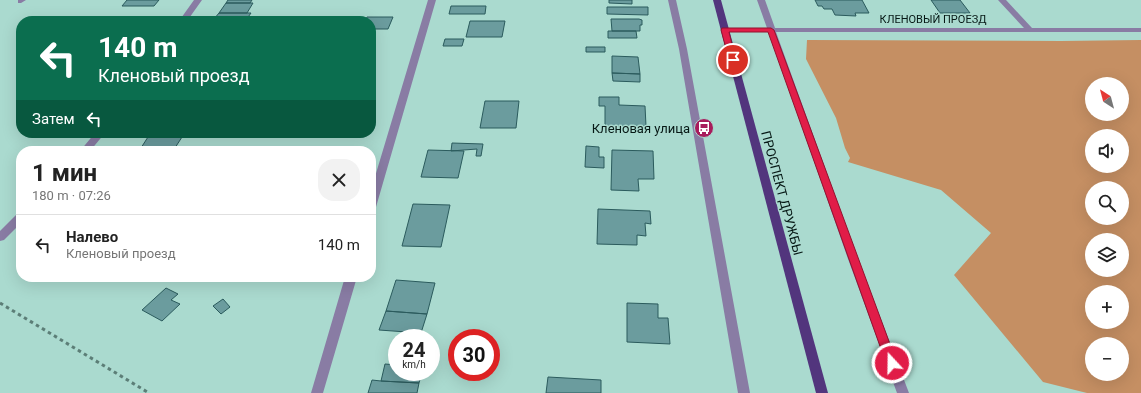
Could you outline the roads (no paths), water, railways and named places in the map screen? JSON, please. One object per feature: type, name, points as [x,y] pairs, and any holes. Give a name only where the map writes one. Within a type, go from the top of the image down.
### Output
[{"type":"main road","name":"ПРОСПЕКТ ДРУЖБЫ","points":[[717,0],[822,393]]},
{"type":"street","points":[[187,16],[198,0]]},
{"type":"street","points":[[376,190],[432,0]]},
{"type":"street","points":[[672,0],[683,49],[744,393]]},
{"type":"street","points":[[761,0],[853,259],[903,393]]},
{"type":"street","points":[[1002,0],[1030,30]]},
{"type":"street","name":"КЛЕНОВЫЙ ПРОЕЗД","points":[[725,30],[1141,30]]},
{"type":"street","points":[[89,146],[96,138]]},
{"type":"street","points":[[0,237],[16,222]]},
{"type":"street","points":[[317,393],[350,282]]},
{"type":"place","name":"Кленовая улица","points":[[704,128]]}]
